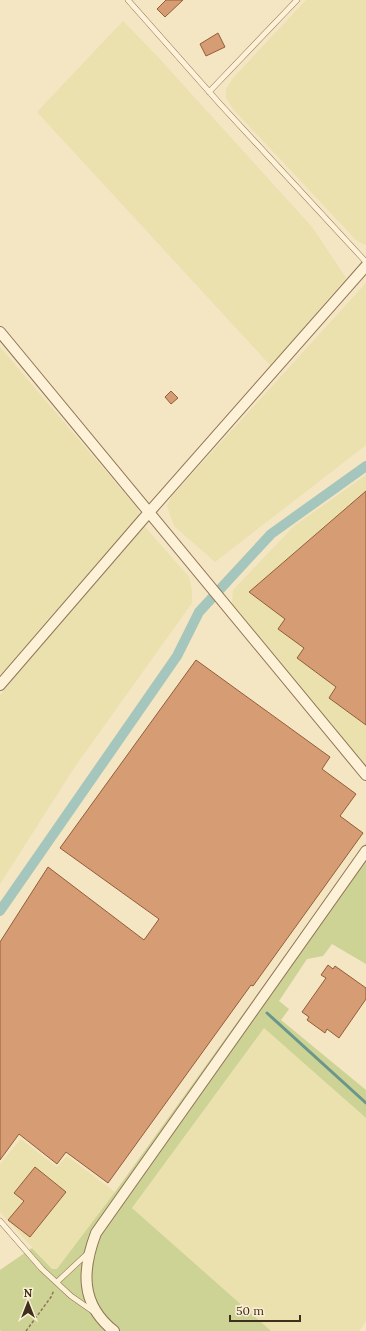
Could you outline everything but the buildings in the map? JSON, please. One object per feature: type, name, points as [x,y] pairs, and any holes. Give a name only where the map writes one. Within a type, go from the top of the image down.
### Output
[{"type":"street","points":[[0,685],[149,512],[366,266]]},
{"type":"street","points":[[0,332],[366,775]]},
{"type":"street","points":[[114,1331],[98,1315],[89,1296],[86,1280],[89,1252],[96,1233],[366,852]]},
{"type":"lane","points":[[128,0],[209,92],[366,262]]},
{"type":"lane","points":[[209,92],[297,0]]},
{"type":"lane","points":[[0,1221],[42,1269],[71,1296],[98,1315]]},
{"type":"lane","points":[[57,1282],[89,1252]]},
{"type":"path","points":[[26,1331],[51,1297],[57,1282]]},
{"type":"shaded area","points":[[306,0],[366,0],[366,245],[357,241],[233,109],[226,98],[226,89],[234,77]]},
{"type":"shaded area","points":[[123,21],[157,56],[312,227],[346,278],[271,366],[37,112]]},
{"type":"shaded area","points":[[366,283],[366,445],[215,562],[174,526],[167,506],[172,496]]},
{"type":"shaded area","points":[[0,347],[137,508],[145,527],[189,577],[192,590],[192,603],[74,768],[0,884],[0,695],[11,682],[2,673],[0,674]]},
{"type":"shaded area","points":[[366,475],[366,768],[232,604],[233,590],[294,526]]},
{"type":"shaded area","points":[[264,1028],[366,1118],[366,1321],[359,1331],[271,1331],[132,1208]]},
{"type":"shaded area","points":[[21,1139],[57,1167],[67,1156],[115,1192],[57,1270],[52,1269],[0,1212],[0,1164]]},
{"type":"green space","points":[[366,843],[366,964],[332,944],[323,956],[307,959],[279,1001],[289,1009],[281,1020],[366,1090],[366,1118],[264,1028],[132,1208],[271,1331],[1,1331],[0,1270],[32,1248],[52,1269],[57,1269],[115,1192]]},
{"type":"waterway","points":[[0,911],[177,656],[199,612],[271,534],[366,466]]},
{"type":"waterway","points":[[267,1013],[366,1103]]}]
